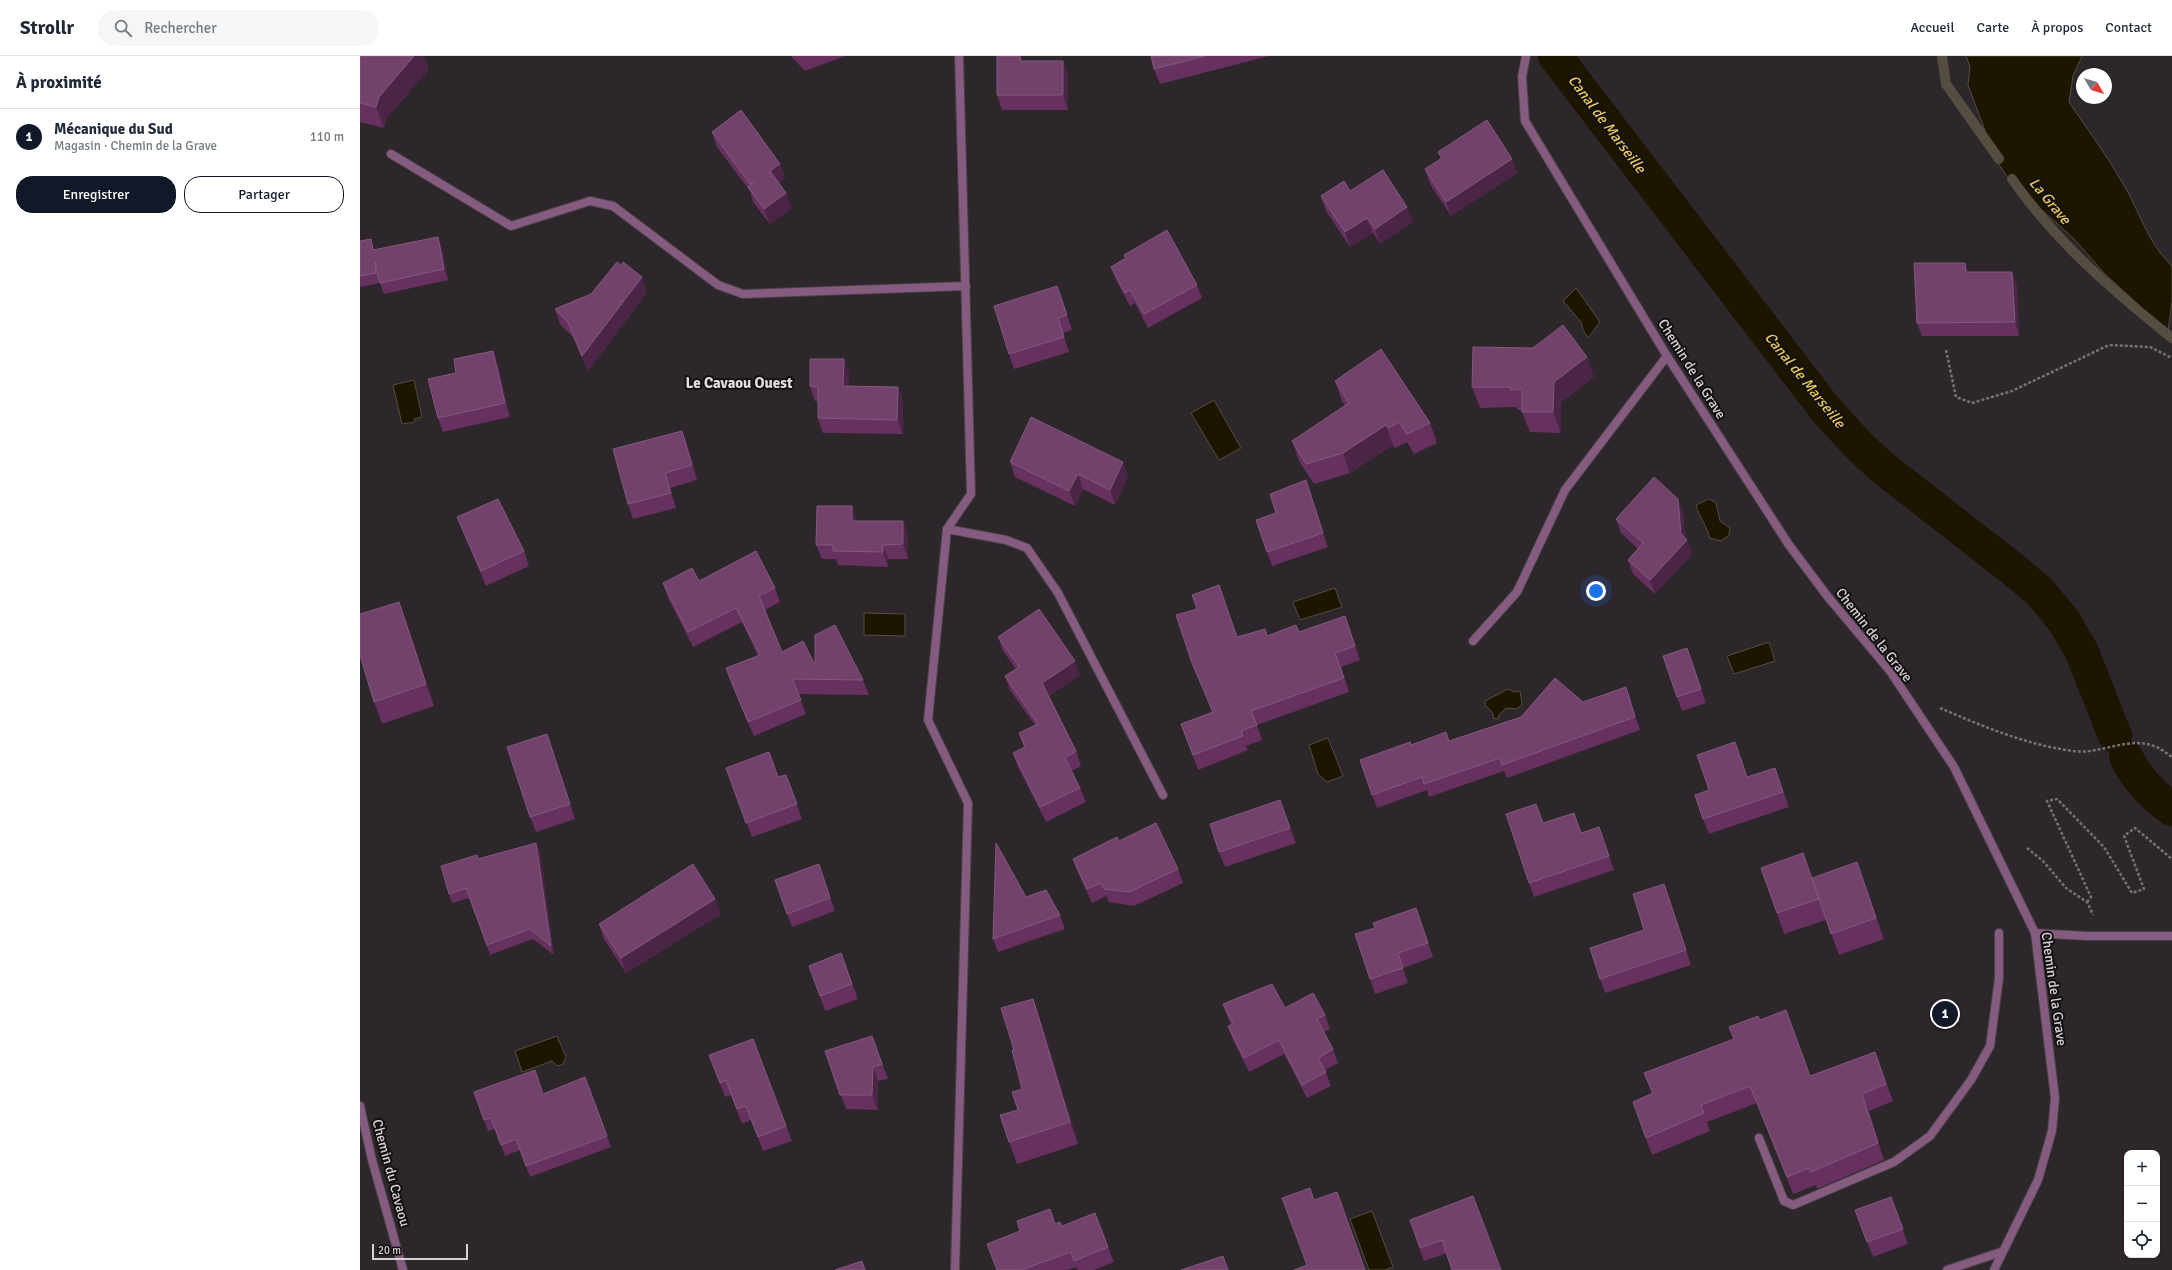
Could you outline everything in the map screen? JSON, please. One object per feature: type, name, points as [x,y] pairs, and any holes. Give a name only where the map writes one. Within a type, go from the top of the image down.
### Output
[{"type":"street","points":[[955,1270],[968,803],[928,720],[947,529],[971,494],[959,56]]},
{"type":"street","name":"Chemin de la Grave","points":[[1526,56],[1522,77],[1525,121],[1667,356],[1789,545],[1828,597],[1890,671],[1954,767],[2035,933],[2055,1098],[2052,1131],[2038,1180],[2001,1252],[1994,1270]]},
{"type":"street","points":[[391,154],[510,226],[590,202],[612,206],[718,285],[743,294],[966,286]]},
{"type":"street","points":[[1473,641],[1517,592],[1565,490],[1667,356]]},
{"type":"street","points":[[947,529],[1006,540],[1027,548],[1058,593],[1163,795]]},
{"type":"street","points":[[1759,1138],[1784,1201],[1793,1205],[1894,1162],[1930,1136],[1971,1080],[1990,1046],[1999,978],[1999,933]]},
{"type":"street","points":[[2035,933],[2086,936],[2172,936]]},
{"type":"street","name":"Chemin du Cavaou","points":[[360,1106],[372,1160],[403,1270]]},
{"type":"street","points":[[1947,1270],[2001,1252]]},
{"type":"path","points":[[1946,350],[1956,397],[1972,403],[2012,391],[2109,345],[2150,347],[2172,358]]},
{"type":"path","points":[[1939,707],[1974,722],[2040,744],[2074,752],[2106,749],[2132,742],[2154,746],[2172,756]]},
{"type":"path","points":[[2087,902],[2091,897],[2047,801],[2057,799],[2104,847],[2132,893],[2144,889],[2124,836],[2135,828],[2172,859]]},
{"type":"path","points":[[2027,848],[2043,861],[2066,888],[2087,902],[2093,915],[2089,919]]},
{"type":"water","points":[[1966,56],[2082,56],[2073,76],[2069,102],[2116,172],[2156,246],[2172,266],[2172,301],[2168,332],[2104,273],[2074,239],[2010,181],[1996,160],[1968,85],[1970,67]]},
{"type":"water","points":[[1576,288],[1600,322],[1588,338],[1583,330],[1581,322],[1563,301]]},
{"type":"water","points":[[414,380],[422,417],[414,419],[415,422],[402,424],[393,385]]},
{"type":"water","points":[[1214,400],[1241,448],[1219,460],[1191,413]]},
{"type":"water","points":[[1709,499],[1716,503],[1720,521],[1730,528],[1729,535],[1721,541],[1710,538],[1696,505]]},
{"type":"water","points":[[1335,588],[1342,607],[1300,620],[1293,602]]},
{"type":"water","points":[[864,613],[905,614],[905,636],[864,635]]},
{"type":"water","points":[[1769,642],[1775,661],[1734,674],[1727,656]]},
{"type":"water","points":[[1508,689],[1514,692],[1520,691],[1522,704],[1517,709],[1506,708],[1499,715],[1498,719],[1493,718],[1493,713],[1485,705],[1485,701]]},
{"type":"water","points":[[1328,738],[1343,776],[1327,782],[1318,774],[1309,745]]},
{"type":"water","points":[[557,1036],[566,1057],[563,1064],[558,1066],[552,1061],[522,1072],[515,1051]]},
{"type":"water","points":[[1372,1211],[1393,1267],[1385,1270],[1369,1270],[1350,1219]]},
{"type":"building","points":[[360,56],[414,56],[379,97],[376,107],[360,103]]},
{"type":"building","points":[[997,56],[1020,56],[1021,61],[1063,61],[1063,95],[997,95]]},
{"type":"building","points":[[1151,56],[1205,56],[1154,69]]},
{"type":"building","points":[[741,110],[780,164],[770,171],[786,193],[764,209],[748,187],[755,180],[750,184],[712,132]]},
{"type":"building","points":[[1487,120],[1512,159],[1446,202],[1425,169],[1442,158],[1438,152]]},
{"type":"building","points":[[1383,170],[1407,207],[1375,229],[1367,218],[1345,232],[1321,196],[1344,181],[1350,191]]},
{"type":"building","points":[[1167,230],[1197,285],[1144,314],[1130,290],[1125,293],[1111,267],[1126,258],[1124,255]]},
{"type":"building","points":[[438,237],[444,269],[380,283],[375,262],[376,273],[360,276],[360,241],[371,239],[373,250]]},
{"type":"building","points":[[617,262],[621,265],[623,262],[642,277],[582,356],[568,322],[555,309],[591,294]]},
{"type":"building","points":[[1914,263],[1965,263],[1966,272],[2012,272],[2015,322],[1917,323]]},
{"type":"building","points":[[1057,286],[1067,315],[1058,318],[1064,337],[1009,354],[994,306]]},
{"type":"building","points":[[1563,325],[1587,357],[1554,382],[1553,412],[1522,412],[1522,389],[1510,390],[1510,387],[1472,387],[1473,347],[1533,348]]},
{"type":"building","points":[[1381,349],[1430,423],[1407,434],[1399,422],[1388,428],[1386,425],[1343,453],[1306,464],[1292,441],[1349,403],[1335,381]]},
{"type":"building","points":[[493,351],[505,403],[438,418],[428,379],[456,373],[454,359]]},
{"type":"building","points":[[810,359],[844,359],[843,386],[898,387],[897,420],[818,418],[818,387],[810,386]]},
{"type":"building","points":[[1031,417],[1123,462],[1110,490],[1078,474],[1069,491],[1010,462]]},
{"type":"building","points":[[682,431],[692,465],[665,473],[671,493],[628,504],[613,449]]},
{"type":"building","points":[[1654,477],[1678,499],[1681,534],[1687,540],[1650,580],[1628,560],[1643,543],[1616,519]]},
{"type":"building","points":[[1306,480],[1323,533],[1267,552],[1256,520],[1276,513],[1270,494]]},
{"type":"building","points":[[498,499],[524,551],[481,571],[457,517]]},
{"type":"building","points":[[817,506],[852,506],[852,521],[903,521],[903,544],[883,545],[883,552],[833,551],[833,545],[816,545]]},
{"type":"building","points":[[756,551],[775,588],[759,596],[782,652],[803,641],[815,665],[815,635],[835,625],[863,680],[792,679],[801,700],[748,722],[726,668],[760,655],[736,608],[688,632],[663,583],[692,568],[699,581]]},
{"type":"building","points":[[1219,585],[1237,637],[1265,629],[1267,636],[1296,625],[1299,632],[1345,616],[1355,646],[1335,653],[1344,678],[1251,711],[1257,725],[1241,731],[1243,736],[1193,755],[1181,724],[1213,712],[1192,663],[1176,615],[1197,609],[1192,595]]},
{"type":"building","points":[[399,602],[426,684],[374,702],[360,655],[360,614]]},
{"type":"building","points":[[1039,609],[1075,661],[1042,683],[1076,751],[1065,758],[1080,788],[1040,807],[1013,753],[1025,747],[1019,733],[1038,724],[1005,676],[1019,667],[998,637]]},
{"type":"building","points":[[1687,648],[1701,689],[1677,697],[1663,656]]},
{"type":"building","points":[[1555,678],[1583,702],[1626,687],[1635,717],[1502,765],[1500,758],[1424,784],[1422,777],[1372,795],[1360,760],[1410,742],[1411,745],[1446,732],[1449,741],[1521,717]]},
{"type":"building","points":[[547,734],[570,804],[530,817],[507,747]]},
{"type":"building","points":[[1735,742],[1747,777],[1775,768],[1783,792],[1703,819],[1695,795],[1709,790],[1697,755]]},
{"type":"building","points":[[769,752],[778,777],[786,775],[797,804],[746,823],[726,768]]},
{"type":"building","points":[[1280,800],[1290,828],[1219,852],[1210,824]]},
{"type":"building","points":[[1536,804],[1543,823],[1574,813],[1581,833],[1599,827],[1609,856],[1529,883],[1506,814]]},
{"type":"building","points":[[1156,823],[1178,869],[1129,892],[1104,889],[1101,883],[1087,889],[1073,859],[1117,837],[1119,841]]},
{"type":"building","points":[[536,843],[551,946],[530,929],[487,945],[466,888],[449,894],[441,866],[477,855],[478,859]]},
{"type":"building","points":[[996,843],[1026,897],[1046,890],[1060,915],[993,939]]},
{"type":"building","points":[[1803,853],[1819,899],[1777,913],[1761,868]]},
{"type":"building","points":[[1857,862],[1876,918],[1831,934],[1812,878]]},
{"type":"building","points":[[693,864],[715,899],[621,958],[599,924]]},
{"type":"building","points":[[819,864],[830,898],[787,914],[775,880]]},
{"type":"building","points":[[1664,884],[1686,950],[1600,979],[1590,948],[1644,930],[1633,894]]},
{"type":"building","points":[[1416,908],[1428,943],[1398,953],[1403,968],[1370,979],[1355,934],[1375,928],[1373,923]]},
{"type":"building","points":[[841,953],[852,984],[820,996],[809,966]]},
{"type":"building","points":[[1272,984],[1285,1008],[1313,993],[1325,1015],[1317,1019],[1333,1049],[1318,1058],[1326,1072],[1302,1085],[1279,1040],[1244,1058],[1228,1026],[1233,1024],[1223,1004]]},
{"type":"building","points":[[1033,999],[1070,1122],[1009,1142],[1000,1115],[1018,1110],[1012,1092],[1022,1089],[1012,1050],[1014,1050],[1001,1008]]},
{"type":"building","points":[[1786,1010],[1810,1076],[1875,1052],[1886,1084],[1862,1094],[1878,1143],[1811,1172],[1809,1168],[1787,1177],[1750,1086],[1701,1105],[1704,1113],[1646,1138],[1633,1102],[1653,1093],[1644,1073],[1734,1039],[1729,1027],[1758,1016],[1760,1020]]},
{"type":"building","points":[[872,1036],[882,1064],[873,1067],[872,1095],[840,1095],[825,1051]]},
{"type":"building","points":[[753,1039],[786,1126],[758,1137],[746,1106],[737,1109],[726,1080],[720,1083],[709,1055]]},
{"type":"building","points":[[535,1070],[543,1094],[585,1077],[607,1136],[526,1166],[516,1139],[501,1145],[491,1118],[484,1120],[474,1092]]},
{"type":"building","points":[[1310,1188],[1314,1200],[1337,1192],[1365,1270],[1294,1270],[1307,1265],[1282,1198]]},
{"type":"building","points":[[1473,1196],[1501,1270],[1452,1270],[1442,1240],[1420,1248],[1410,1220]]},
{"type":"building","points":[[1891,1197],[1903,1229],[1867,1242],[1855,1210]]},
{"type":"building","points":[[1050,1209],[1055,1224],[1060,1222],[1062,1226],[1095,1213],[1108,1247],[1074,1261],[1071,1252],[1021,1270],[997,1270],[987,1244],[1020,1231],[1017,1221]]},
{"type":"building","points":[[1223,1256],[1228,1270],[1181,1270]]},
{"type":"building","points":[[862,1261],[865,1270],[835,1270]]},
{"type":"waterway","name":"Canal de Marseille","points":[[1555,56],[1826,410],[1860,447],[1883,468],[2040,592],[2064,621],[2082,652],[2115,736]]},
{"type":"waterway","name":"La Grave","points":[[1942,56],[1946,84],[1999,159]]},
{"type":"waterway","name":"La Grave","points":[[2012,179],[2029,202],[2066,245],[2107,284],[2172,338]]},
{"type":"waterway","name":"Canal de Marseille","points":[[2126,757],[2146,786],[2172,809]]},
{"type":"place","name":"Mécanique du Sud","points":[[1945,1014]]},
{"type":"district","name":"Le Cavaou Ouest","points":[[739,383]]}]
